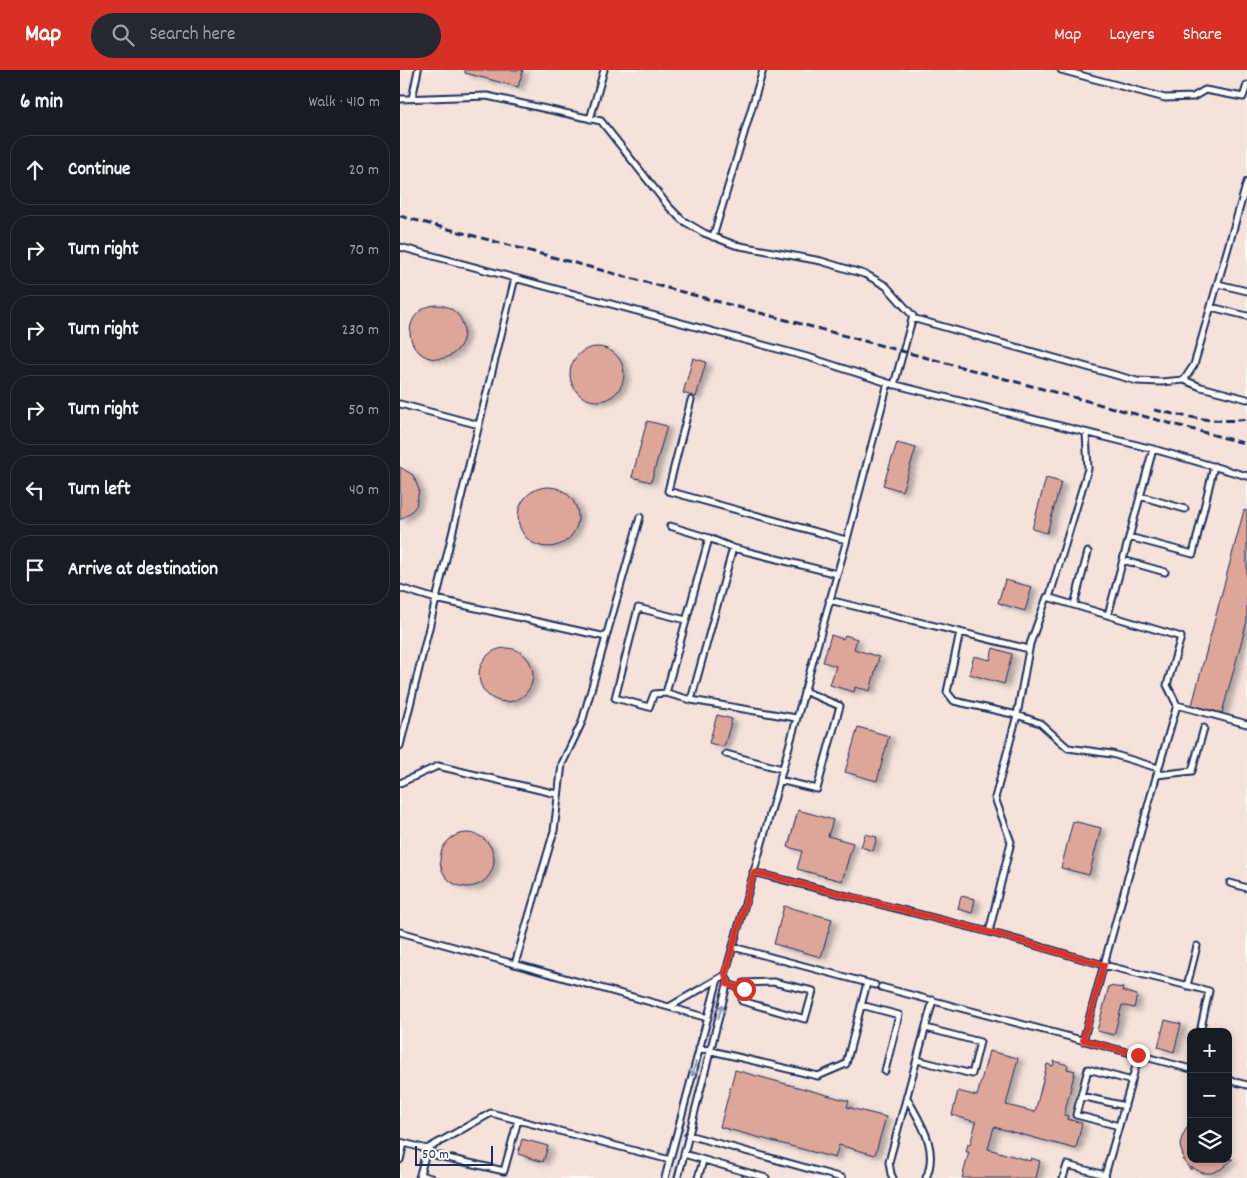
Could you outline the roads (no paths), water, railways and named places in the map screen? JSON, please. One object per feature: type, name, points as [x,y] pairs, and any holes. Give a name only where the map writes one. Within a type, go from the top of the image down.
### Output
[{"type":"lane","points":[[412,98],[418,70]]},
{"type":"lane","points":[[590,119],[604,70]]},
{"type":"lane","points":[[713,237],[763,70]]},
{"type":"lane","points":[[1061,70],[1165,98],[1193,97],[1205,90],[1243,97],[1247,84]]},
{"type":"lane","points":[[400,99],[487,96],[601,121],[669,207],[682,220],[713,237],[735,245],[821,261],[867,275],[886,286],[913,316],[894,385]]},
{"type":"lane","points":[[1184,380],[1194,366],[1247,182]]},
{"type":"lane","points":[[400,247],[588,296],[810,358],[894,385],[1153,450],[1247,476]]},
{"type":"lane","points":[[400,746],[515,278]]},
{"type":"lane","points":[[1218,284],[1247,290]]},
{"type":"lane","points":[[1211,306],[1247,316]]},
{"type":"lane","points":[[912,318],[1137,381],[1161,382],[1184,380],[1201,387],[1247,399]]},
{"type":"lane","points":[[678,1178],[728,981],[725,975],[732,947],[830,600],[888,383]]},
{"type":"lane","points":[[691,400],[668,491],[846,540]]},
{"type":"lane","points":[[400,404],[479,425]]},
{"type":"lane","points":[[1050,598],[1088,470],[1086,433]]},
{"type":"lane","points":[[1108,615],[1153,450]]},
{"type":"lane","points":[[1129,537],[1193,554],[1214,466]]},
{"type":"lane","points":[[1140,496],[1185,509]]},
{"type":"lane","points":[[515,964],[554,831],[562,764],[582,722],[640,517]]},
{"type":"lane","points":[[670,526],[709,538],[733,548],[837,574]]},
{"type":"lane","points":[[666,693],[709,538]]},
{"type":"lane","points":[[691,700],[733,548]]},
{"type":"lane","points":[[1074,605],[1088,552]]},
{"type":"lane","points":[[1123,560],[1165,572]]},
{"type":"lane","points":[[400,588],[436,599],[606,637]]},
{"type":"lane","points":[[989,932],[1011,842],[995,798],[1017,715],[1029,648],[1047,597],[1181,637],[1167,685],[1177,705],[1083,1040]]},
{"type":"lane","points":[[830,600],[1029,648]]},
{"type":"lane","points":[[686,620],[638,608],[615,698],[649,706],[654,694],[666,693],[691,700],[796,718]]},
{"type":"lane","points":[[960,632],[947,692],[954,701],[1017,715],[1040,724],[1068,748],[1112,754],[1158,768]]},
{"type":"lane","points":[[779,780],[817,789],[840,706],[804,691]]},
{"type":"lane","points":[[1177,705],[1247,724]]},
{"type":"lane","points":[[1157,775],[1192,770],[1204,728]]},
{"type":"lane","points":[[726,754],[782,768]]},
{"type":"lane","points":[[400,783],[438,766],[557,794]]},
{"type":"lane","points":[[754,872],[989,932],[1104,965],[1210,991],[1201,1028]]},
{"type":"lane","points":[[1230,883],[1247,888]]},
{"type":"lane","points":[[400,932],[708,1018]]},
{"type":"lane","points":[[1187,986],[1197,946]]},
{"type":"lane","points":[[732,947],[1187,1068]]},
{"type":"lane","points":[[670,1007],[725,975]]},
{"type":"lane","points":[[665,1178],[718,979]]},
{"type":"lane","points":[[773,982],[813,991],[805,1019],[742,1001],[744,989],[744,983],[773,982]]},
{"type":"lane","points":[[699,1048],[818,1076],[846,1064],[867,983]]},
{"type":"lane","points":[[727,984],[744,989]]},
{"type":"lane","points":[[893,1178],[889,1162],[933,1000]]},
{"type":"lane","points":[[861,1005],[899,1016],[885,1071]]},
{"type":"lane","points":[[917,1060],[972,1074],[980,1042],[926,1028]]},
{"type":"lane","points":[[1063,1178],[1067,1165],[1106,1177],[1138,1055]]},
{"type":"lane","points":[[1119,1126],[1076,1115],[1088,1070],[1132,1080]]},
{"type":"lane","points":[[1232,1081],[1247,1085]]},
{"type":"lane","points":[[1081,1096],[1124,1106]]},
{"type":"lane","points":[[907,1097],[926,1133],[930,1149],[931,1166],[926,1178]]},
{"type":"lane","points":[[431,1178],[419,1176],[427,1151],[491,1113],[670,1160]]},
{"type":"lane","points":[[400,1160],[402,1143],[504,1171],[518,1120]]},
{"type":"lane","points":[[688,1136],[828,1176],[842,1178]]},
{"type":"lane","points":[[684,1154],[766,1178]]},
{"type":"lane","points":[[698,1178],[703,1161]]},
{"type":"railway","points":[[400,216],[1247,444]]},
{"type":"railway","points":[[1154,410],[1212,420],[1247,419]]}]
